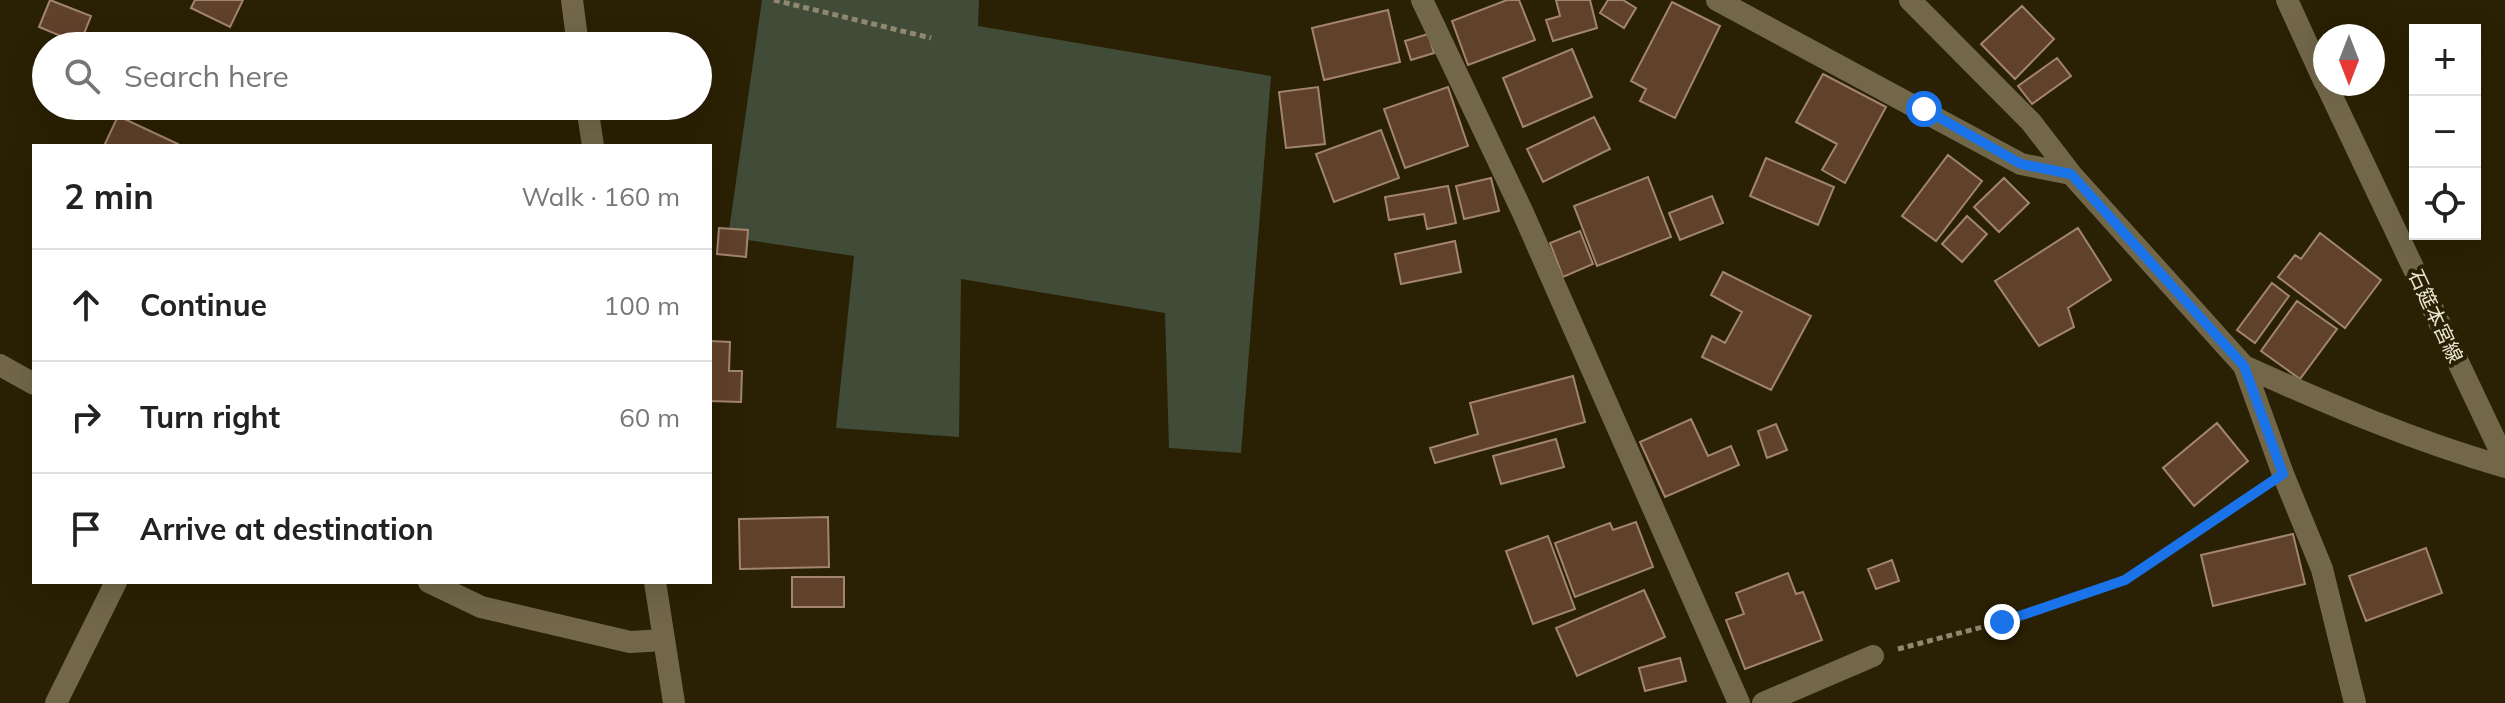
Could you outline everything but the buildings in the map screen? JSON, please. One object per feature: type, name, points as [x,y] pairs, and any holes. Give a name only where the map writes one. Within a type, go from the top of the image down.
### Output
[{"type":"street","points":[[572,0],[576,32]]},
{"type":"street","points":[[1422,0],[1523,213],[1739,703]]},
{"type":"street","points":[[1717,0],[2021,164],[2071,174]]},
{"type":"street","points":[[1910,0],[2031,122],[2071,174],[2244,366],[2322,569],[2355,703]]},
{"type":"street","name":"石筵本宮線","points":[[2287,0],[2313,57]]},
{"type":"street","name":"石筵本宮線","points":[[2331,96],[2505,461]]},
{"type":"street","points":[[589,120],[593,144]]},
{"type":"street","points":[[0,365],[32,383]]},
{"type":"street","points":[[2244,366],[2438,448],[2505,467]]},
{"type":"street","points":[[56,703],[115,584]]},
{"type":"street","points":[[433,584],[481,607],[630,642],[664,640]]},
{"type":"street","points":[[655,584],[674,703]]},
{"type":"street","points":[[1763,703],[1873,656]]},
{"type":"path","points":[[774,0],[931,38]]},
{"type":"path","points":[[1873,656],[2002,622],[2125,580],[2283,474]]},
{"type":"green space","points":[[762,0],[979,0],[978,26],[1271,76],[1241,453],[1169,448],[1165,313],[961,279],[959,437],[836,428],[854,256],[728,237]]},
{"type":"route","points":[[1924,109],[2021,164],[2071,174],[2244,366],[2283,474],[2125,580],[2002,622]]}]
